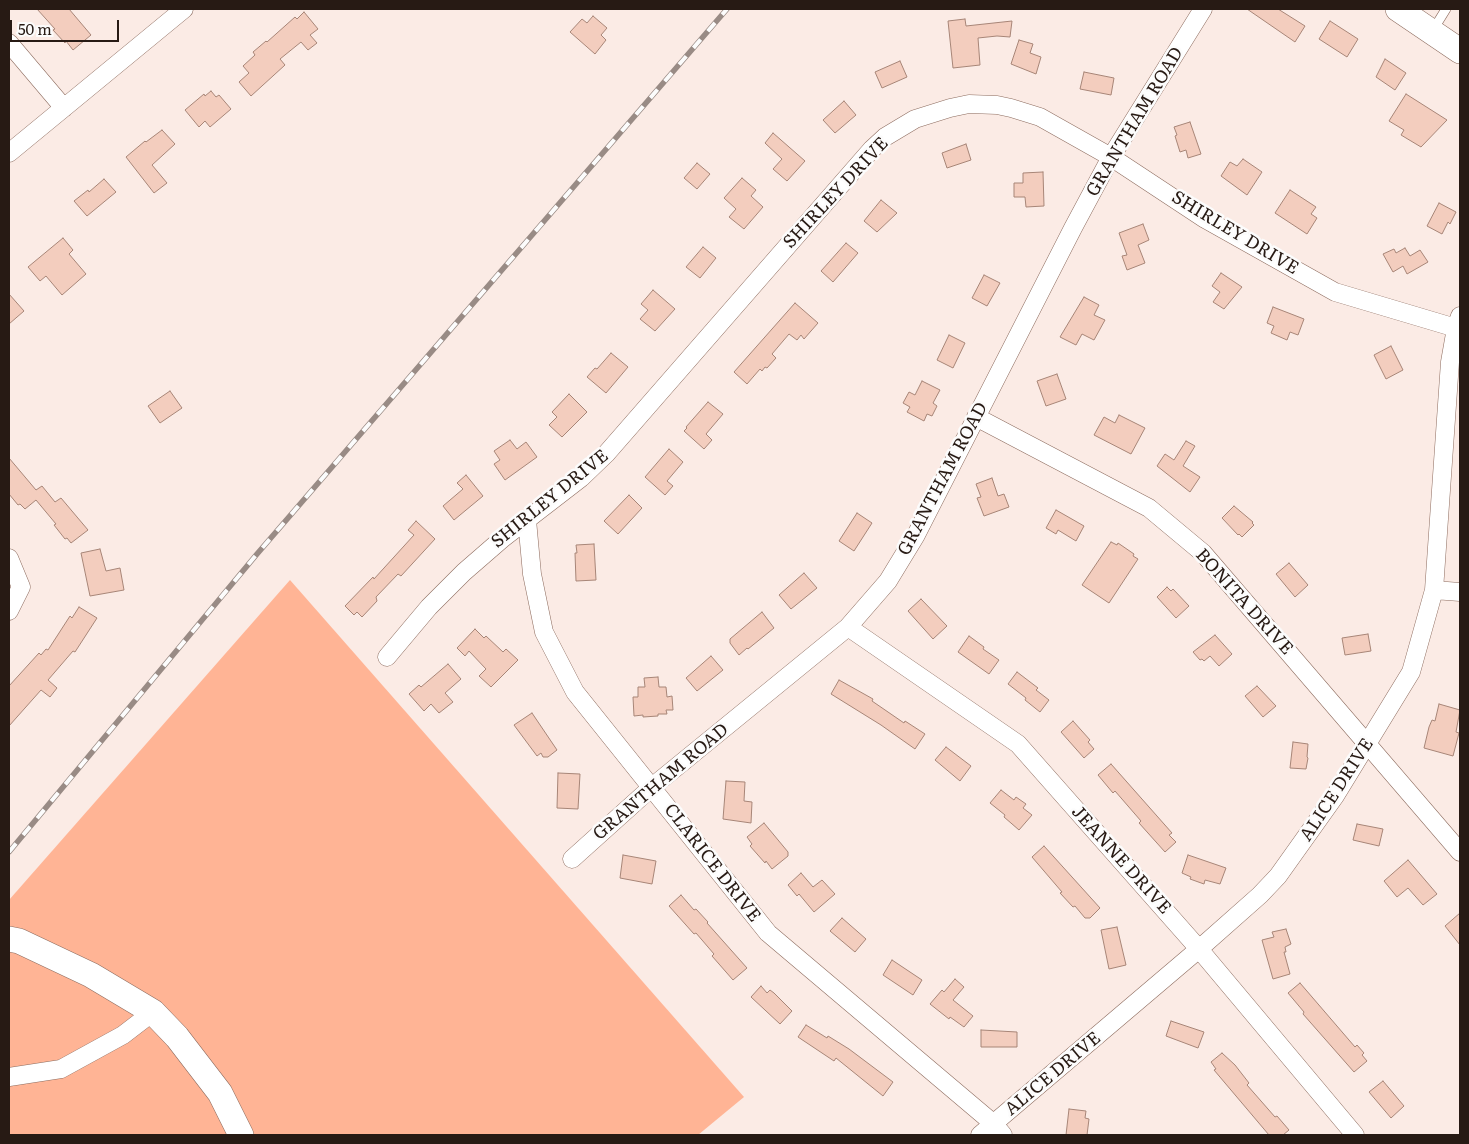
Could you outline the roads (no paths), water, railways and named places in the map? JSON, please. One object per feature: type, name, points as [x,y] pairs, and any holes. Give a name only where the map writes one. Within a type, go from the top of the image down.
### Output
[{"type":"street","points":[[9,153],[184,9]]},
{"type":"street","name":"GRANTHAM ROAD","points":[[572,859],[652,787],[848,627],[888,581],[916,535],[1112,157],[1203,9]]},
{"type":"street","points":[[1398,9],[1460,51]]},
{"type":"street","points":[[9,43],[64,108]]},
{"type":"street","name":"SHIRLEY DRIVE","points":[[387,657],[429,607],[464,572],[496,543],[581,478],[619,441],[855,167],[886,137],[915,119],[950,108],[969,104],[997,105],[1040,117],[1112,157],[1205,219],[1335,292],[1458,322]]},
{"type":"street","name":"ALICE DRIVE","points":[[980,1135],[998,1130],[1260,896],[1278,876],[1335,796],[1411,672],[1434,590],[1450,362],[1458,322]]},
{"type":"street","name":"BONITA DRIVE","points":[[976,417],[1149,508],[1203,553],[1460,852]]},
{"type":"street","name":"CLARICE DRIVE","points":[[527,520],[532,574],[544,632],[575,692],[768,934],[998,1130]]},
{"type":"street","points":[[9,558],[21,587],[9,611]]},
{"type":"street","points":[[1434,590],[1460,592]]},
{"type":"street","name":"JEANNE DRIVE","points":[[848,627],[1018,744],[1200,948],[1355,1135]]},
{"type":"street","points":[[14,940],[91,974],[153,1012],[177,1037],[220,1093],[241,1135]]},
{"type":"street","points":[[9,1077],[61,1069],[123,1035],[153,1012]]},
{"type":"lane","points":[[1433,32],[1446,9]]},
{"type":"railway","points":[[9,852],[257,554],[727,9]]}]
